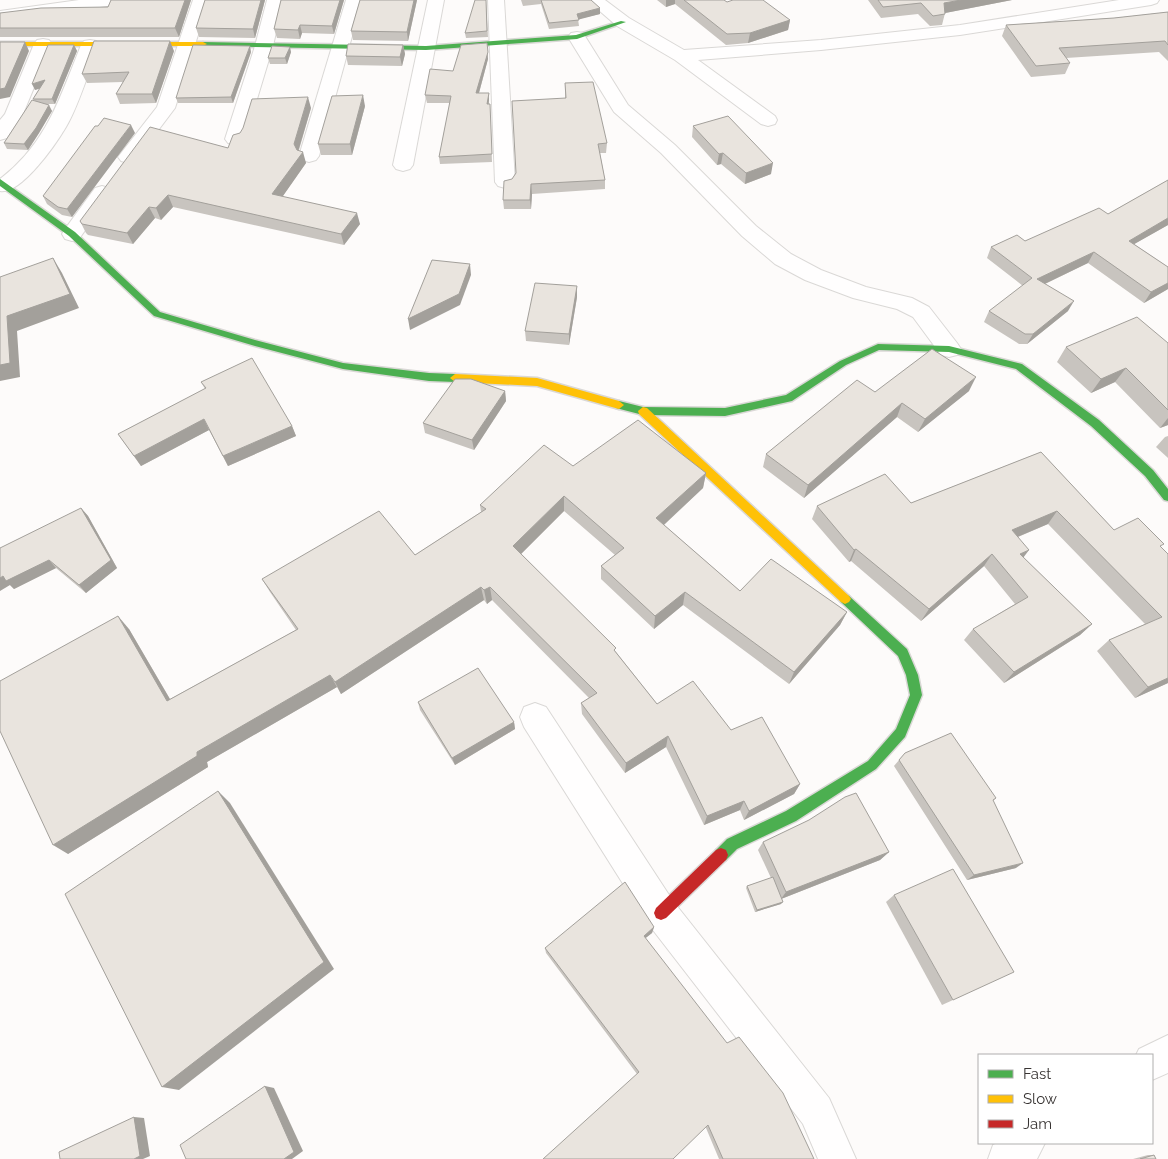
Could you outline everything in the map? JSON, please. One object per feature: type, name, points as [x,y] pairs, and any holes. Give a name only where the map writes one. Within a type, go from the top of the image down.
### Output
[{"type":"street","points":[[0,16],[114,0]]},
{"type":"street","points":[[72,234],[166,108],[201,0]]},
{"type":"street","points":[[235,138],[264,46],[275,0]]},
{"type":"street","points":[[309,156],[354,0]]},
{"type":"street","points":[[403,165],[436,0]]},
{"type":"street","points":[[496,0],[505,182]]},
{"type":"street","points":[[595,0],[623,22],[681,56],[768,120]]},
{"type":"street","points":[[681,56],[820,45],[960,30],[1151,0]]},
{"type":"street","points":[[0,44],[188,44],[426,48],[578,37],[623,22]]},
{"type":"street","points":[[578,37],[621,108],[668,149],[749,231],[783,259],[813,275],[861,293],[904,303],[922,312],[949,349]]},
{"type":"street","points":[[0,134],[14,114],[43,44]]},
{"type":"street","points":[[90,45],[57,126],[25,169],[2,184],[72,234],[157,314],[343,366],[429,377],[537,382],[642,411],[725,412],[789,398],[843,363],[878,347],[949,349],[1019,366],[1095,423],[1149,473],[1168,497]]},
{"type":"street","points":[[642,411],[903,653],[912,675],[916,695],[901,733],[872,766],[791,816],[732,844],[661,912]]},
{"type":"street","points":[[535,717],[661,912],[816,1111],[837,1159]]},
{"type":"street","points":[[1153,1061],[1168,1053]]},
{"type":"street","points":[[1007,1159],[1025,1144]]},
{"type":"building","points":[[111,0],[185,0],[175,28],[0,28],[0,13],[41,8],[108,7]]},
{"type":"building","points":[[205,0],[261,0],[253,29],[196,28]]},
{"type":"building","points":[[281,0],[340,0],[332,26],[300,25],[298,30],[274,29]]},
{"type":"building","points":[[360,0],[414,0],[407,32],[351,31]]},
{"type":"building","points":[[475,0],[486,0],[487,31],[465,33]]},
{"type":"building","points":[[541,0],[591,0],[600,8],[577,14],[579,20],[549,23]]},
{"type":"building","points":[[684,0],[724,0],[727,2],[733,0],[763,0],[790,20],[750,33],[727,34]]},
{"type":"building","points":[[878,0],[961,0],[944,3],[945,14],[933,16],[921,3],[883,7]]},
{"type":"building","points":[[1168,12],[1168,45],[1165,41],[1059,48],[1070,63],[1036,66],[1006,25],[1114,18]]},
{"type":"building","points":[[94,41],[170,41],[152,94],[116,94],[129,72],[82,74]]},
{"type":"building","points":[[0,42],[25,42],[5,88],[0,89]]},
{"type":"building","points":[[487,43],[488,52],[476,93],[489,93],[487,104],[490,104],[492,154],[439,157],[451,96],[425,95],[430,69],[453,71],[461,45]]},
{"type":"building","points":[[348,44],[403,45],[400,57],[346,56]]},
{"type":"building","points":[[48,45],[74,45],[52,99],[33,99],[45,80],[32,84]]},
{"type":"building","points":[[193,45],[250,46],[231,97],[176,98]]},
{"type":"building","points":[[272,46],[290,47],[285,58],[268,58]]},
{"type":"building","points":[[593,82],[607,143],[598,144],[605,180],[531,184],[530,200],[503,200],[504,181],[512,179],[516,173],[512,101],[566,98],[565,83]]},
{"type":"building","points":[[363,95],[350,144],[318,144],[332,96]]},
{"type":"building","points":[[308,97],[294,144],[297,150],[303,152],[272,194],[357,213],[341,234],[168,195],[156,208],[149,207],[127,233],[82,224],[80,221],[150,127],[228,148],[233,135],[240,133],[243,128],[252,99]]},
{"type":"building","points":[[32,100],[49,105],[36,128],[24,144],[4,143]]},
{"type":"building","points":[[728,116],[773,163],[746,173],[723,153],[719,154],[693,126]]},
{"type":"building","points":[[104,118],[131,125],[67,209],[58,207],[43,196],[95,126],[98,126]]},
{"type":"building","points":[[1168,180],[1168,218],[1129,241],[1168,267],[1168,283],[1151,292],[1094,252],[1037,279],[1074,301],[1033,334],[1025,334],[989,311],[1032,278],[991,247],[1017,235],[1025,241],[1099,208],[1108,214]]},
{"type":"building","points":[[53,258],[70,294],[7,316],[10,363],[0,365],[0,277]]},
{"type":"building","points":[[432,260],[470,264],[459,294],[408,319]]},
{"type":"building","points":[[535,283],[577,286],[569,334],[525,331]]},
{"type":"building","points":[[1137,317],[1168,343],[1168,410],[1126,368],[1101,379],[1066,347]]},
{"type":"building","points":[[932,349],[976,377],[925,419],[902,403],[808,485],[766,454],[857,380],[875,392]]},
{"type":"building","points":[[252,358],[292,426],[223,456],[204,419],[134,456],[118,434],[206,388],[201,382]]},
{"type":"building","points":[[455,379],[471,379],[505,391],[472,440],[423,423]]},
{"type":"building","points":[[638,420],[706,473],[656,518],[740,591],[771,559],[847,612],[794,672],[685,592],[655,616],[601,566],[624,548],[564,496],[513,546],[616,648],[614,650],[657,704],[693,681],[731,730],[762,717],[800,784],[749,811],[744,801],[707,816],[668,736],[626,763],[581,703],[597,693],[490,587],[484,590],[481,587],[335,682],[330,675],[197,752],[197,756],[53,845],[0,731],[0,681],[118,616],[167,701],[298,629],[262,579],[379,511],[415,555],[486,509],[480,505],[544,445],[573,466]]},
{"type":"building","points":[[1041,452],[1114,530],[1138,518],[1164,544],[1160,546],[1168,554],[1168,678],[1148,687],[1109,640],[1162,617],[1057,511],[1012,530],[1029,550],[1020,554],[1092,624],[1014,672],[973,629],[1028,597],[992,554],[929,609],[856,549],[854,550],[817,506],[885,474],[911,503]]},
{"type":"building","points":[[81,508],[111,560],[79,585],[49,560],[6,581],[3,576],[0,578],[0,548]]},
{"type":"building","points":[[478,668],[514,722],[452,758],[418,702]]},
{"type":"building","points":[[951,733],[996,798],[993,800],[1023,863],[974,875],[899,760],[905,753]]},
{"type":"building","points":[[218,791],[324,962],[162,1087],[65,894]]},
{"type":"building","points":[[856,793],[889,852],[786,892],[763,842],[809,820],[845,797]]},
{"type":"building","points":[[953,869],[1014,972],[953,1000],[894,895]]},
{"type":"building","points":[[773,877],[783,902],[757,910],[747,886]]},
{"type":"building","points":[[625,882],[654,927],[644,936],[727,1043],[739,1037],[783,1093],[814,1159],[723,1159],[708,1125],[673,1159],[543,1159],[639,1072],[545,948]]},
{"type":"building","points":[[265,1086],[294,1152],[284,1159],[186,1159],[180,1145]]},
{"type":"building","points":[[134,1117],[140,1156],[134,1159],[60,1159],[59,1152]]},
{"type":"building","points":[[1154,1155],[1156,1159],[1140,1159]]},
{"type":"traffic: fast","points":[[203,44],[426,48],[577,37],[623,22]]},
{"type":"traffic: fast","points":[[0,182],[72,234],[157,314],[255,343],[343,366],[429,377],[455,378]]},
{"type":"traffic: fast","points":[[619,405],[643,411],[725,412],[789,398],[843,363],[878,347],[949,349],[1019,366],[1095,423],[1149,473],[1168,497]]},
{"type":"traffic: fast","points":[[721,855],[732,844],[791,816],[872,765],[901,733],[916,695],[912,675],[903,653],[845,599]]},
{"type":"traffic: slow","points":[[0,44],[203,44]]},
{"type":"traffic: slow","points":[[455,378],[537,382],[619,405]]},
{"type":"traffic: slow","points":[[643,411],[845,599]]},
{"type":"traffic: jam","points":[[661,913],[721,855]]}]
